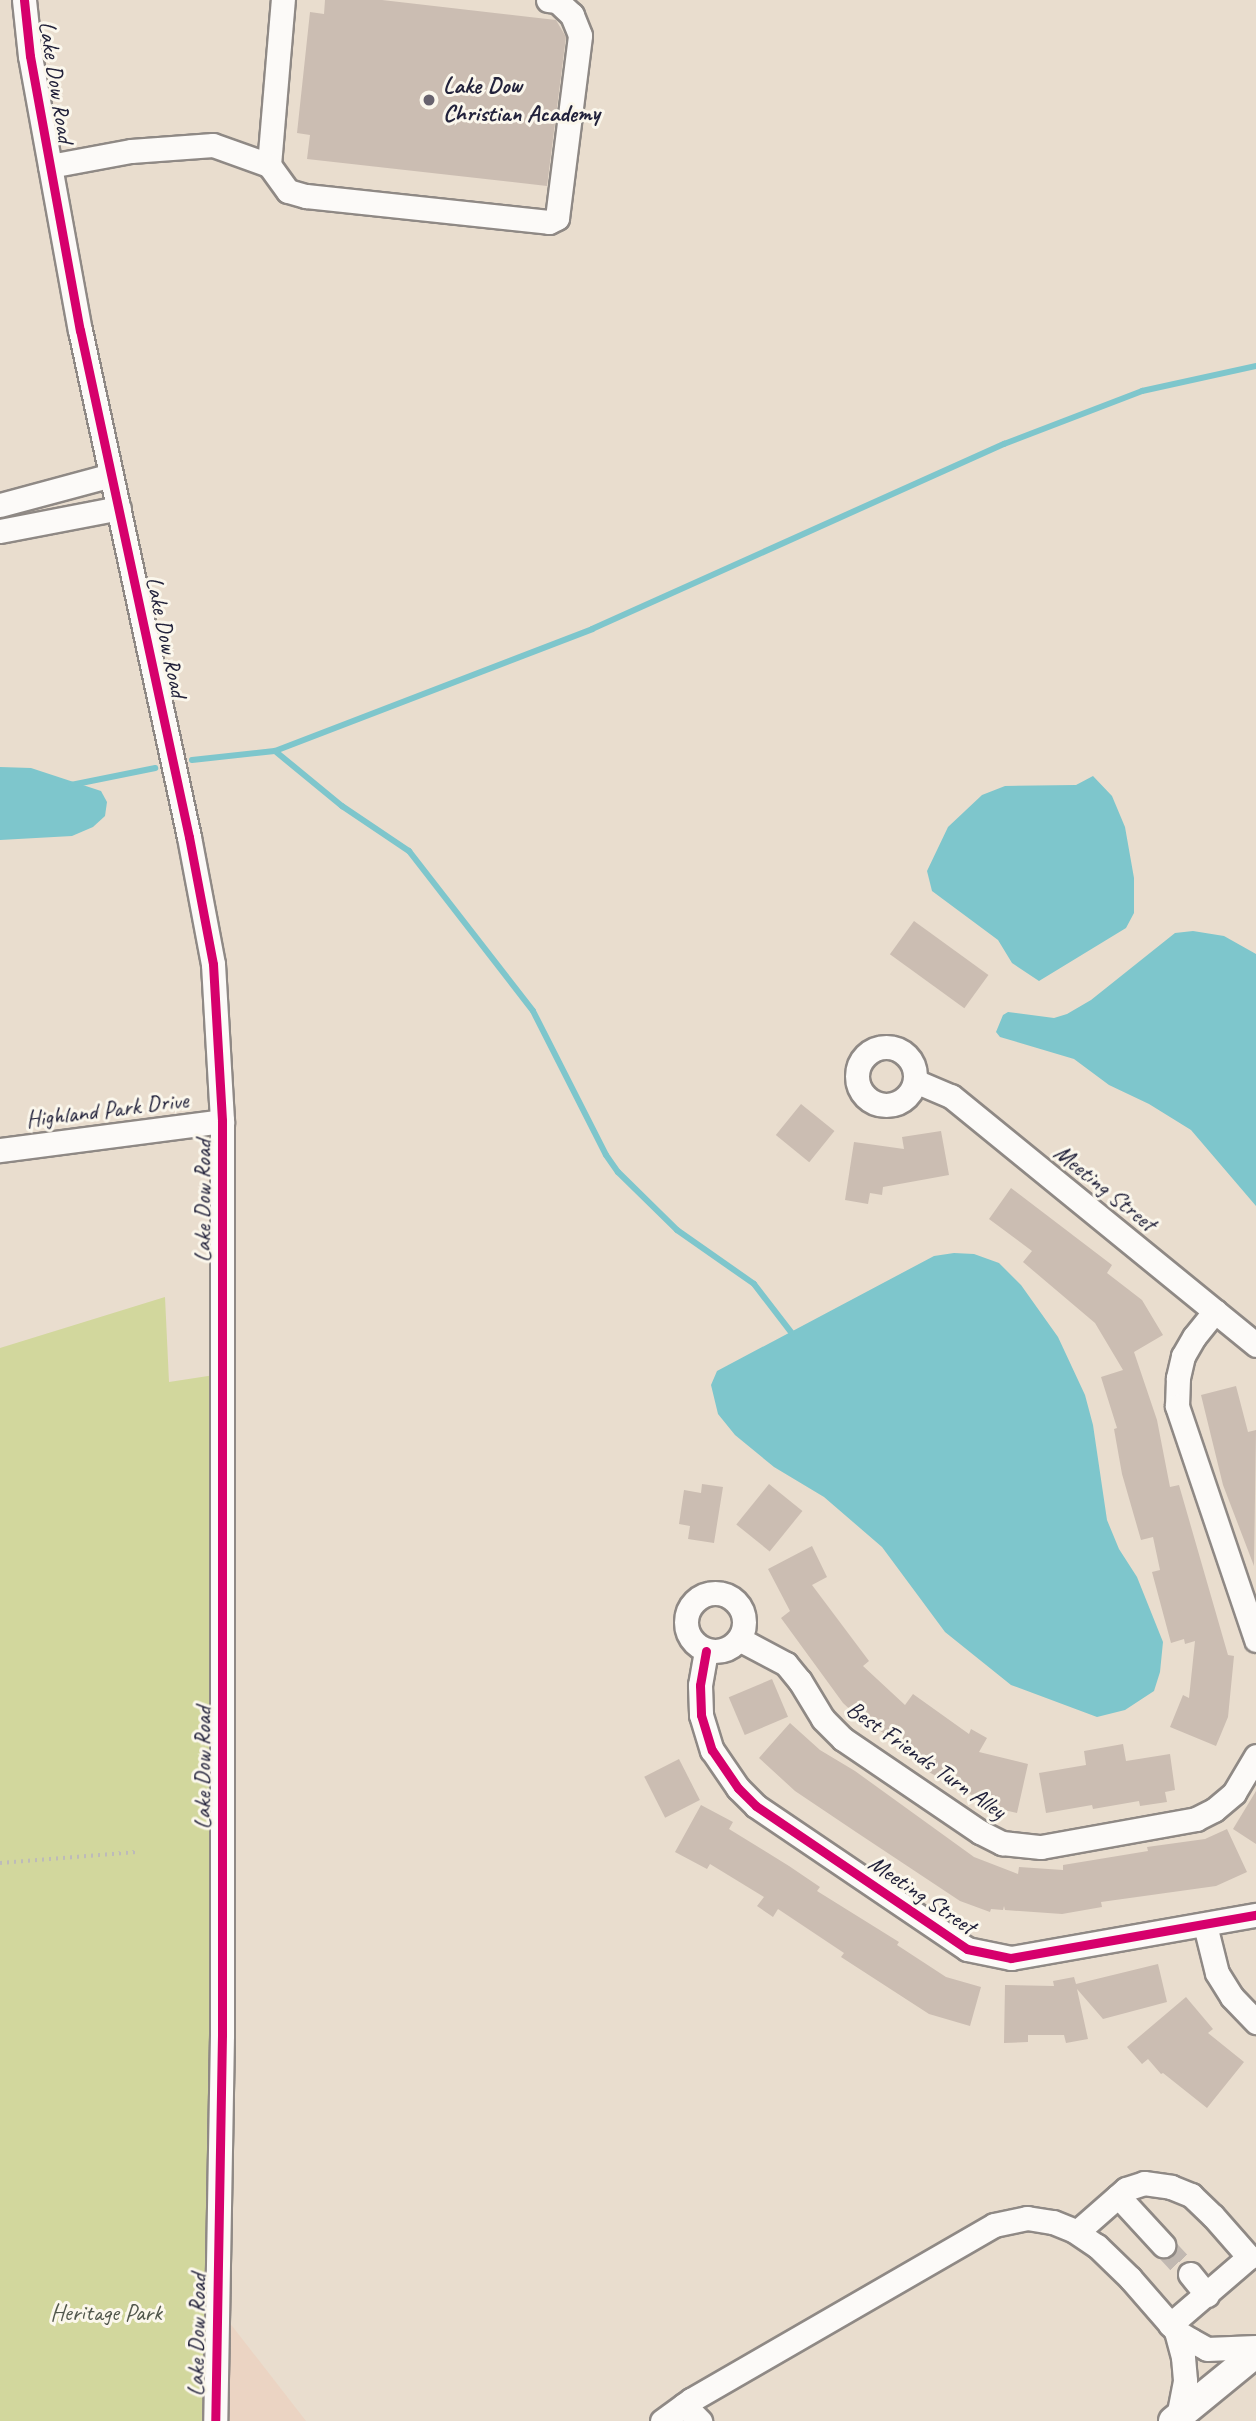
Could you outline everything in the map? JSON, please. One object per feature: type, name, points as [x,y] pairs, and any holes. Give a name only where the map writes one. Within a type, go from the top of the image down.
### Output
[{"type":"main road","points":[[1176,2419],[1256,2353]]},
{"type":"street","name":"Lake Dow Road","points":[[24,0],[50,166],[80,330],[213,964],[222,1121],[222,2035],[215,2421]]},
{"type":"street","points":[[269,165],[283,0]]},
{"type":"street","points":[[50,166],[131,151],[213,145],[269,165],[288,191],[306,196],[549,222],[557,218],[580,35],[572,15],[557,1],[548,0]]},
{"type":"street","points":[[0,505],[111,475]]},
{"type":"street","points":[[0,531],[119,508]]},
{"type":"street","name":"Meeting Street","points":[[915,1081],[951,1096],[1256,1345]]},
{"type":"street","name":"Highland Park Drive","points":[[0,1150],[222,1121]]},
{"type":"street","points":[[1215,1311],[1186,1348],[1178,1378],[1177,1406],[1256,1640]]},
{"type":"street","points":[[723,1594],[738,1605],[744,1622],[739,1639],[724,1650],[706,1651],[691,1641],[685,1623],[691,1606],[705,1595],[723,1594]]},
{"type":"street","name":"Best Friends Turn Alley","points":[[739,1639],[786,1664],[823,1719],[844,1739],[980,1832],[1002,1843],[1041,1847],[1191,1821],[1214,1810],[1229,1798],[1256,1756]]},
{"type":"street","name":"Meeting Street","points":[[706,1651],[700,1685],[701,1715],[712,1750],[738,1788],[757,1806],[962,1947],[985,1955],[1011,1958],[1256,1916]]},
{"type":"street","points":[[1205,1925],[1217,1973],[1232,1997],[1256,2022]]},
{"type":"street","points":[[1077,2232],[1126,2189],[1144,2183],[1171,2187],[1191,2195],[1213,2216],[1249,2257],[1173,2328]]},
{"type":"street","points":[[1118,2196],[1163,2245]]},
{"type":"street","points":[[662,2421],[692,2413],[995,2225],[1027,2218],[1053,2222],[1077,2232],[1130,2278],[1173,2328],[1208,2349],[1256,2347]]},
{"type":"street","points":[[1190,2274],[1207,2295]]},
{"type":"street","points":[[1173,2328],[1184,2357],[1185,2381],[1176,2419]]},
{"type":"path","points":[[0,1863],[137,1852]]},
{"type":"shaded area","points":[[212,2300],[306,2421],[209,2421]]},
{"type":"green space","name":"Heritage Park","points":[[165,1297],[169,1382],[234,1372],[211,2320],[216,2421],[0,2421],[0,1348]]},
{"type":"water","points":[[0,767],[31,768],[101,791],[107,802],[105,816],[93,827],[72,836],[0,840]]},
{"type":"water","points":[[1093,776],[1112,796],[1125,827],[1134,878],[1134,913],[1126,928],[1039,981],[1012,963],[998,940],[932,891],[927,871],[948,827],[982,795],[1005,786],[1076,785]]},
{"type":"water","points":[[1193,931],[1224,936],[1256,954],[1256,1206],[1191,1130],[1149,1104],[1109,1085],[1074,1059],[1000,1037],[996,1032],[1003,1015],[1008,1012],[1054,1018],[1067,1014],[1091,1000],[1175,933]]},
{"type":"water","points":[[974,1254],[999,1263],[1021,1285],[1058,1337],[1085,1395],[1093,1425],[1107,1520],[1119,1549],[1137,1577],[1163,1642],[1160,1672],[1154,1691],[1125,1710],[1097,1717],[1011,1685],[945,1632],[882,1547],[824,1497],[774,1467],[735,1435],[718,1414],[711,1385],[717,1371],[934,1256]]},
{"type":"building","points":[[325,0],[382,0],[556,20],[566,37],[547,186],[307,159],[310,135],[297,133],[310,12],[324,14]]},
{"type":"building","points":[[914,921],[988,975],[964,1008],[890,954]]},
{"type":"building","points":[[801,1104],[834,1131],[809,1162],[776,1135]]},
{"type":"building","points":[[941,1131],[949,1175],[883,1187],[882,1195],[870,1193],[868,1204],[845,1200],[854,1142],[904,1149],[902,1137]]},
{"type":"building","points":[[1011,1188],[1112,1265],[1107,1273],[1142,1300],[1163,1335],[1134,1352],[1157,1420],[1170,1487],[1179,1485],[1228,1655],[1234,1656],[1228,1717],[1216,1746],[1170,1727],[1183,1695],[1189,1698],[1195,1641],[1185,1644],[1184,1639],[1171,1643],[1152,1572],[1160,1570],[1153,1537],[1141,1540],[1122,1474],[1114,1429],[1117,1428],[1101,1377],[1123,1370],[1095,1323],[1023,1262],[1032,1251],[989,1219]]},
{"type":"building","points":[[1236,1386],[1248,1432],[1256,1430],[1254,1566],[1223,1485],[1201,1395]]},
{"type":"building","points":[[702,1484],[723,1487],[714,1543],[688,1539],[690,1526],[679,1524],[684,1490],[701,1493]]},
{"type":"building","points":[[769,1484],[802,1511],[770,1551],[736,1524]]},
{"type":"building","points":[[812,1546],[827,1577],[812,1585],[869,1661],[863,1666],[905,1705],[913,1694],[969,1734],[971,1729],[987,1738],[979,1752],[1028,1764],[1017,1813],[978,1804],[979,1799],[925,1770],[928,1765],[872,1725],[869,1727],[843,1703],[781,1618],[790,1611],[768,1569]]},
{"type":"building","points":[[772,1679],[788,1717],[745,1735],[729,1697]]},
{"type":"building","points":[[790,1723],[820,1750],[855,1771],[974,1857],[1018,1874],[1019,1867],[1063,1870],[1063,1865],[1148,1851],[1147,1847],[1205,1839],[1227,1829],[1247,1872],[1216,1886],[1101,1902],[1102,1907],[1062,1914],[1005,1910],[1004,1906],[1003,1910],[991,1909],[990,1912],[960,1901],[856,1832],[795,1791],[759,1758]]},
{"type":"building","points":[[1123,1744],[1126,1761],[1170,1754],[1175,1790],[1165,1792],[1167,1802],[1140,1806],[1139,1801],[1093,1809],[1092,1805],[1046,1813],[1039,1773],[1086,1765],[1084,1751]]},
{"type":"building","points":[[679,1759],[700,1800],[665,1818],[644,1777]]},
{"type":"building","points":[[1256,1791],[1256,1844],[1233,1829]]},
{"type":"building","points":[[701,1805],[733,1822],[729,1829],[820,1887],[817,1891],[899,1942],[897,1945],[946,1977],[981,1987],[970,2026],[929,2014],[841,1957],[844,1953],[778,1909],[773,1917],[757,1906],[764,1897],[710,1864],[707,1869],[675,1852]]},
{"type":"building","points":[[1158,1964],[1167,2002],[1103,2019],[1077,1989],[1088,2039],[1066,2043],[1064,2035],[1028,2035],[1028,2042],[1004,2043],[1005,1985],[1054,1986],[1053,1981],[1074,1977],[1076,1984]]},
{"type":"building","points":[[1186,1997],[1213,2029],[1208,2033],[1244,2062],[1207,2108],[1161,2074],[1148,2059],[1142,2064],[1127,2047]]},
{"type":"waterway","points":[[192,760],[275,751],[592,629],[1004,444],[1142,391],[1256,366]]},
{"type":"waterway","points":[[275,751],[342,806],[409,851],[533,1011],[606,1155],[618,1172],[677,1230],[754,1284],[791,1332]]},
{"type":"waterway","points":[[71,785],[155,768]]},
{"type":"tunnel","points":[[1163,2245],[1190,2274]]},
{"type":"cycle path","points":[[24,0],[30,56],[80,330],[189,837],[213,964],[222,1121],[222,2035],[215,2421]]},
{"type":"cycle path","points":[[706,1651],[700,1685],[701,1715],[712,1750],[738,1788],[756,1806],[967,1949],[1011,1958],[1256,1915]]},
{"type":"place","name":"Lake Dow Christian Academy","points":[[429,100]]}]
